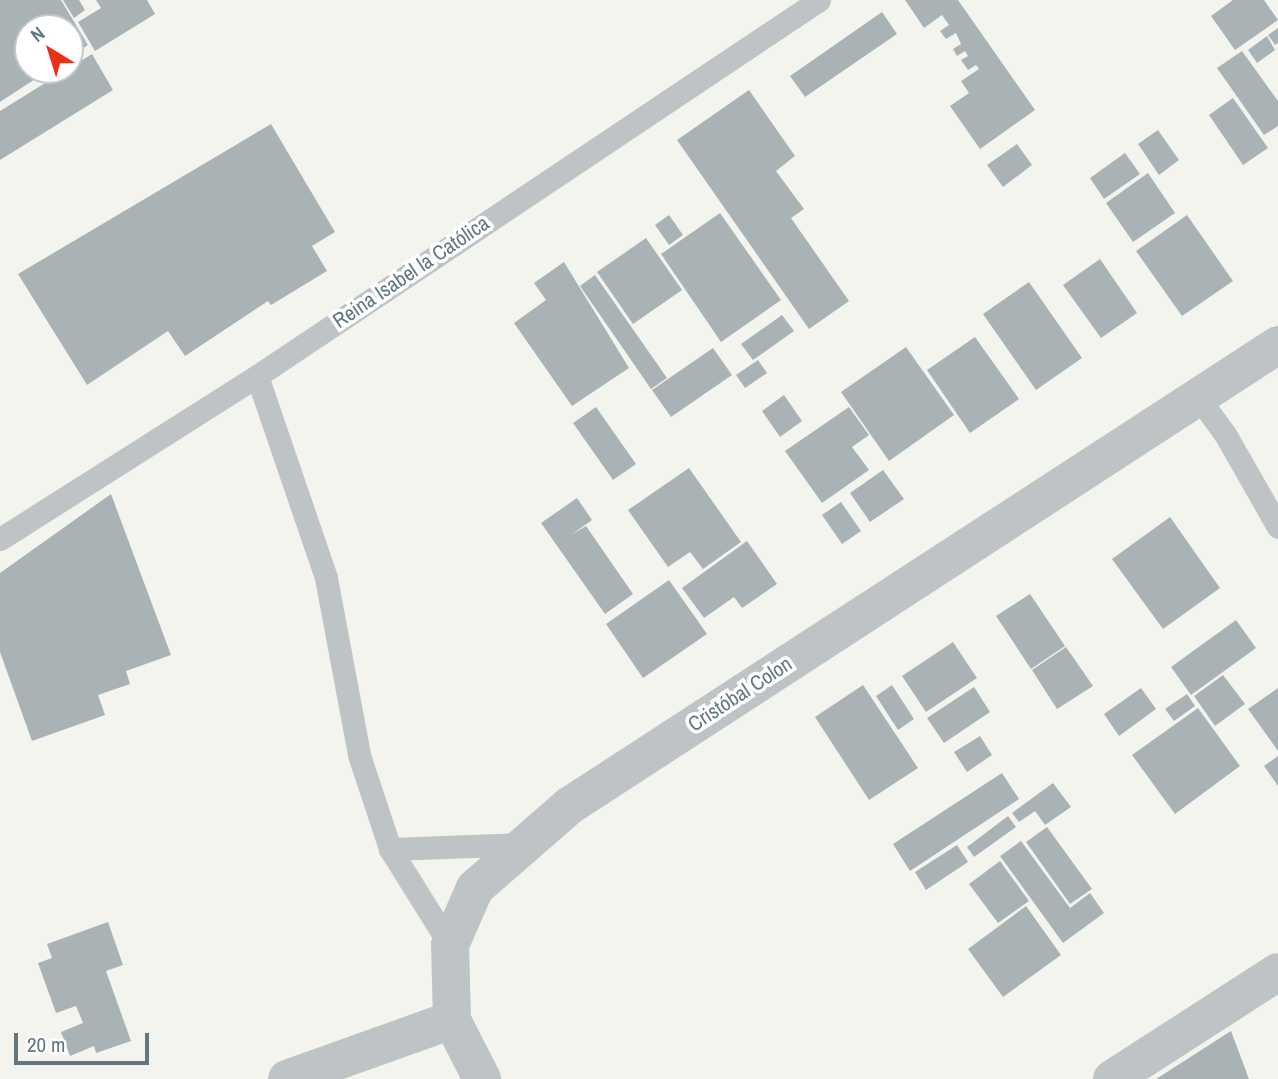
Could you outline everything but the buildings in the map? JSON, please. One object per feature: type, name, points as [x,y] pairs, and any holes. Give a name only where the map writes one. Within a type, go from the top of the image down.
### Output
[{"type":"street","name":"Cristóbal Colon","points":[[452,1020],[450,945],[475,888],[569,806],[1278,345]]},
{"type":"street","points":[[1112,1079],[1278,972]]},
{"type":"street","points":[[287,1079],[452,1020],[482,1079]]},
{"type":"lane","name":"Reina Isabel la Católica","points":[[0,539],[257,376],[819,0]]},
{"type":"lane","points":[[257,376],[326,578],[359,755],[390,849],[450,945]]},
{"type":"lane","points":[[1198,397],[1225,434],[1278,527]]},
{"type":"lane","points":[[390,849],[525,844]]}]
